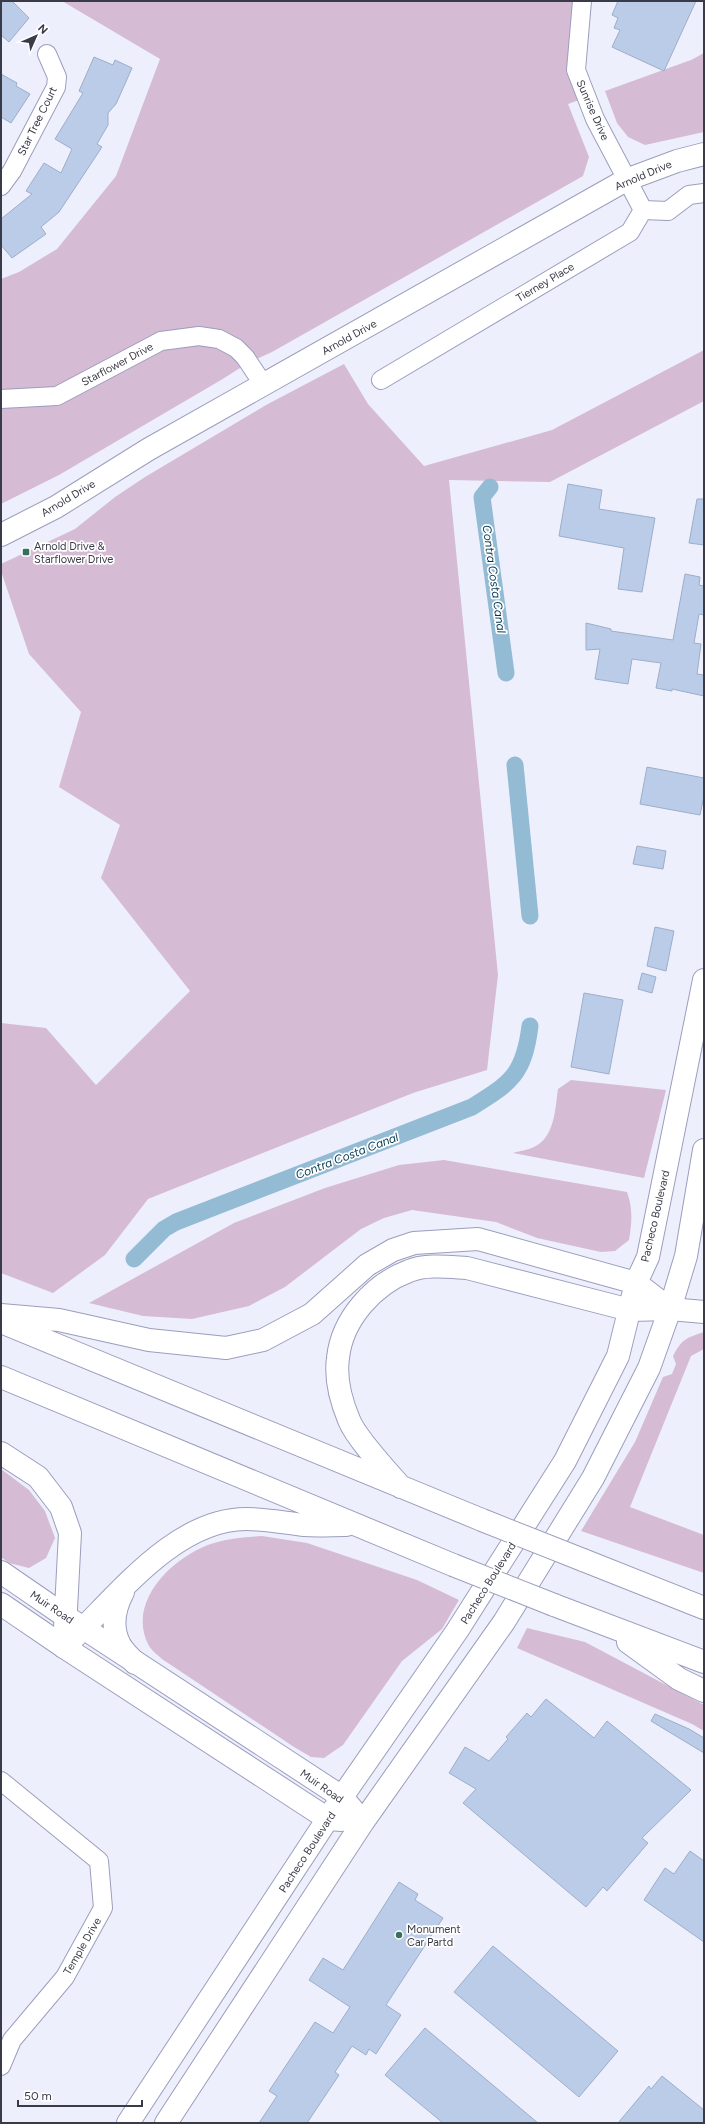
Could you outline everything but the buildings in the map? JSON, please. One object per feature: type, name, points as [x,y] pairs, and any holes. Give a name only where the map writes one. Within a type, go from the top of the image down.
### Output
[{"type":"main road","name":"Arnold Drive","points":[[1,535],[56,507],[149,449],[626,180],[677,161],[704,154]]},
{"type":"main road","name":"Pacheco Boulevard","points":[[128,2123],[342,1797],[457,1632],[564,1463],[618,1356],[636,1283],[648,1257],[704,980]]},
{"type":"main road","points":[[166,2123],[363,1822],[504,1622],[593,1478],[649,1368],[670,1309],[686,1256],[704,1150]]},
{"type":"main road","points":[[1,1315],[59,1320],[149,1340],[226,1348],[263,1340],[312,1314],[367,1265],[393,1250],[414,1243],[470,1240],[478,1240],[636,1283],[670,1309]]},
{"type":"main road","points":[[401,1487],[350,1422],[339,1390],[338,1358],[343,1340],[358,1308],[381,1285],[410,1270],[440,1267],[467,1268],[630,1310],[670,1309],[704,1312]]},
{"type":"main road","points":[[1,1322],[482,1520],[704,1608]]},
{"type":"main road","points":[[1,1377],[453,1565],[704,1662]]},
{"type":"main road","points":[[1,1453],[38,1477],[61,1507],[70,1533],[64,1647]]},
{"type":"main road","points":[[64,1647],[157,1557],[177,1541],[216,1524],[245,1519],[304,1525],[358,1525]]},
{"type":"main road","name":"Muir Road","points":[[1,1572],[135,1663],[342,1797],[363,1822]]},
{"type":"main road","points":[[128,1585],[116,1605],[115,1622],[119,1643],[135,1663]]},
{"type":"main road","name":"Muir Road","points":[[1,1604],[159,1710],[328,1819],[363,1822]]},
{"type":"main road","points":[[605,1625],[680,1679],[704,1691]]},
{"type":"street","name":"Sunrise Drive","points":[[582,1],[576,70],[595,119],[643,210]]},
{"type":"street","name":"Star Tree Court","points":[[1,186],[12,171],[56,87],[57,77],[47,54]]},
{"type":"street","points":[[643,210],[668,211],[689,195],[704,193]]},
{"type":"street","name":"Tierney Place","points":[[381,380],[630,232],[643,210]]},
{"type":"street","name":"Starflower Drive","points":[[1,399],[57,396],[161,341],[199,336],[219,339],[236,348],[245,357],[263,384]]},
{"type":"street","name":"Temple Drive","points":[[1,1781],[99,1861],[104,1908],[64,1977],[7,2036],[1,2066]]},
{"type":"shaded area","points":[[62,1],[582,1],[576,70],[587,97],[568,104],[589,157],[583,176],[272,352],[248,363],[59,475],[1,504],[1,279],[19,272],[57,249],[116,176],[160,59]]},
{"type":"shaded area","points":[[704,53],[704,132],[645,145],[628,137],[617,123],[605,91],[691,60]]},
{"type":"shaded area","points":[[704,350],[704,401],[550,482],[449,480],[498,975],[487,1070],[413,1093],[148,1199],[105,1255],[53,1293],[1,1273],[1,1023],[46,1028],[96,1085],[190,991],[101,878],[120,825],[59,787],[81,712],[29,654],[1,571],[1,564],[75,529],[115,497],[145,477],[266,405],[344,364],[368,404],[424,466],[552,430]]},
{"type":"shaded area","points":[[571,1080],[666,1090],[644,1178],[513,1153],[534,1147],[546,1137],[555,1114],[558,1089]]},
{"type":"shaded area","points":[[444,1160],[627,1192],[631,1216],[629,1240],[615,1251],[601,1252],[537,1238],[496,1222],[412,1210],[384,1218],[361,1229],[285,1287],[249,1306],[192,1319],[143,1316],[89,1303],[234,1223],[325,1188],[399,1165]]},
{"type":"shaded area","points":[[704,1332],[704,1349],[691,1356],[630,1507],[704,1535],[704,1573],[581,1531],[635,1442],[663,1377],[672,1374],[676,1364],[673,1356],[676,1350],[685,1340]]},
{"type":"shaded area","points":[[1,1469],[29,1490],[45,1511],[55,1538],[46,1558],[29,1568],[9,1563],[1,1557]]},
{"type":"shaded area","points":[[262,1536],[307,1543],[417,1580],[459,1600],[442,1629],[402,1661],[343,1745],[324,1758],[311,1757],[294,1747],[162,1659],[149,1646],[143,1629],[143,1613],[148,1597],[158,1582],[170,1569],[184,1558],[199,1549],[220,1541]]},
{"type":"shaded area","points":[[527,1628],[585,1642],[704,1705],[704,1731],[692,1724],[517,1648]]},
{"type":"waterway","name":"Contra Costa Canal","points":[[490,487],[482,497],[506,673]]},
{"type":"waterway","name":"Contra Costa Canal","points":[[515,765],[530,916]]},
{"type":"waterway","name":"Contra Costa Canal","points":[[134,1259],[164,1229],[176,1222],[472,1107],[497,1091],[513,1076],[524,1056],[530,1026]]},
{"type":"place","name":"Arnold Drive & Starflower Drive","points":[[26,552]]},
{"type":"place","name":"Monument Car Partd","points":[[399,1935]]}]
